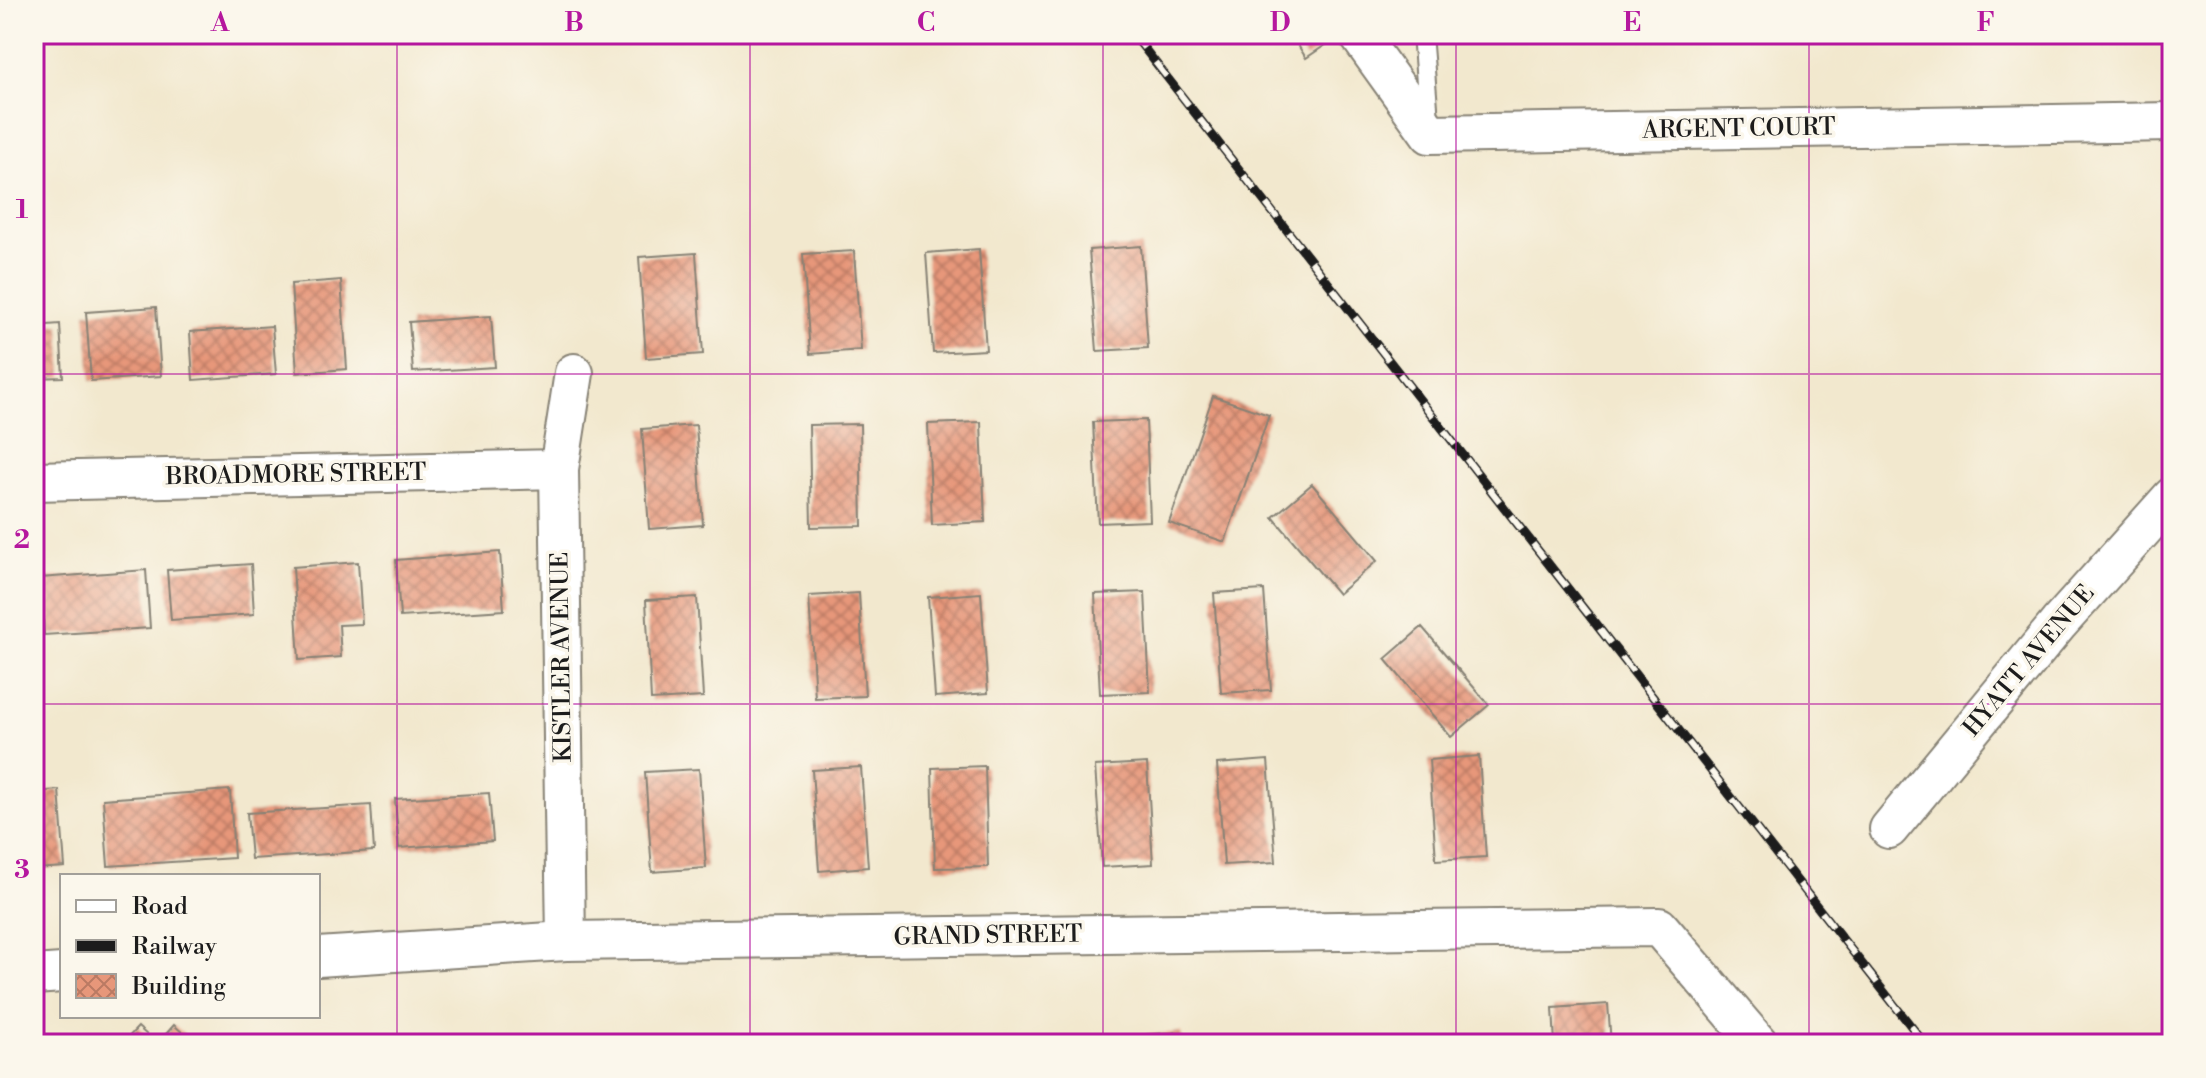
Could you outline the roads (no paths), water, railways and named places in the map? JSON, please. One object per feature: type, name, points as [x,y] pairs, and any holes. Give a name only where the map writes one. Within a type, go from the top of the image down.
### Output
[{"type":"street","points":[[1358,34],[1430,134]]},
{"type":"street","name":"ARGENT COURT","points":[[1430,134],[2172,122]]},
{"type":"street","name":"KISTLER AVENUE","points":[[566,941],[559,469],[574,373]]},
{"type":"street","name":"BROADMORE STREET","points":[[34,481],[559,469]]},
{"type":"street","name":"HYATT AVENUE","points":[[1889,829],[2059,623],[2172,497]]},
{"type":"street","name":"GRAND STREET","points":[[320,957],[566,941],[1659,927],[1759,1044]]},
{"type":"street","points":[[34,975],[60,973]]},
{"type":"lane","points":[[1422,34],[1430,134]]},
{"type":"railway","points":[[1133,34],[1925,1044]]}]
